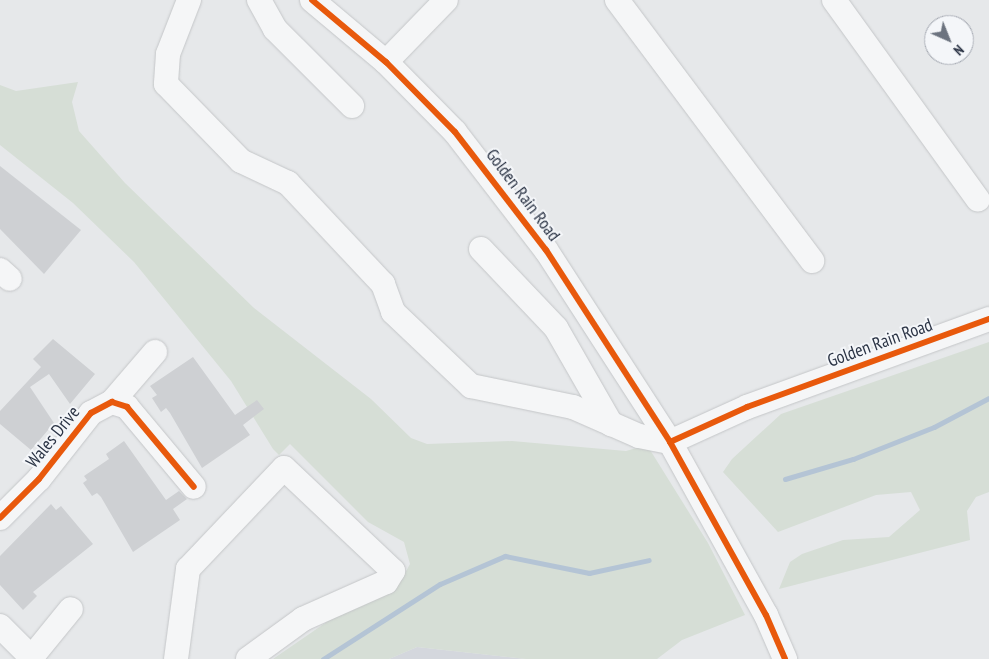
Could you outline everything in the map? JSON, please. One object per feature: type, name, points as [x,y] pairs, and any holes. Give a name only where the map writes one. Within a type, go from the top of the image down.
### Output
[{"type":"street","points":[[189,0],[164,72],[177,97],[241,161],[288,183],[383,284],[393,312],[471,386],[573,407],[639,436],[670,442]]},
{"type":"street","points":[[259,0],[275,29],[352,106]]},
{"type":"street","name":"Golden Rain Road","points":[[312,0],[386,62],[455,132],[546,250],[670,442],[766,615],[784,659]]},
{"type":"street","points":[[386,62],[446,0]]},
{"type":"street","points":[[617,0],[812,261]]},
{"type":"street","points":[[834,0],[978,200]]},
{"type":"street","points":[[481,249],[556,328],[610,424]]},
{"type":"street","name":"Golden Rain Road","points":[[670,442],[747,407],[989,320]]},
{"type":"street","points":[[156,352],[112,402],[126,407],[194,487]]},
{"type":"street","name":"Wales Drive","points":[[0,518],[39,479],[90,413],[112,402]]},
{"type":"street","points":[[176,659],[188,569],[284,468],[393,571],[386,582],[302,619],[248,659]]},
{"type":"street","points":[[0,626],[32,658],[71,609]]},
{"type":"shaded area","points":[[78,82],[72,102],[79,131],[125,183],[254,308],[371,399],[411,438],[427,444],[512,441],[626,451],[647,445],[708,543],[745,615],[682,640],[657,659],[526,659],[417,647],[389,659],[273,659],[331,619],[400,582],[410,564],[404,542],[368,522],[290,444],[279,455],[273,449],[231,381],[134,262],[73,203],[0,145],[0,85],[16,91]]},
{"type":"shaded area","points":[[989,342],[989,492],[976,497],[967,511],[970,540],[779,589],[790,562],[802,554],[843,540],[889,537],[920,510],[911,492],[876,495],[778,532],[723,472],[732,459],[781,414]]},
{"type":"shaded area","points":[[417,647],[526,659],[389,659]]},
{"type":"building","points":[[0,166],[81,230],[44,274],[0,229]]},
{"type":"building","points":[[53,339],[95,374],[70,404],[49,374],[30,387],[54,423],[31,450],[0,424],[0,411],[41,367],[33,359]]},
{"type":"building","points":[[193,357],[235,415],[257,400],[264,409],[243,425],[250,435],[202,468],[170,413],[166,408],[161,412],[152,398],[157,395],[150,386]]},
{"type":"building","points":[[124,441],[166,500],[179,491],[187,499],[173,509],[180,520],[133,552],[101,497],[97,493],[92,496],[83,483],[87,480],[84,476],[109,459],[106,454]]},
{"type":"building","points":[[51,504],[56,510],[61,506],[93,544],[33,592],[37,596],[23,610],[0,585],[0,556]]},
{"type":"waterway","points":[[785,479],[853,459],[934,427],[989,398]]},
{"type":"waterway","points":[[323,659],[440,584],[505,556],[589,573],[649,560]]},
{"type":"cycle path","points":[[312,0],[386,62],[455,132],[546,250],[670,442],[766,615],[785,659]]},
{"type":"cycle path","points":[[670,442],[747,407],[989,319]]},
{"type":"cycle path","points":[[0,518],[39,479],[91,413],[112,402],[127,407],[194,487]]}]
